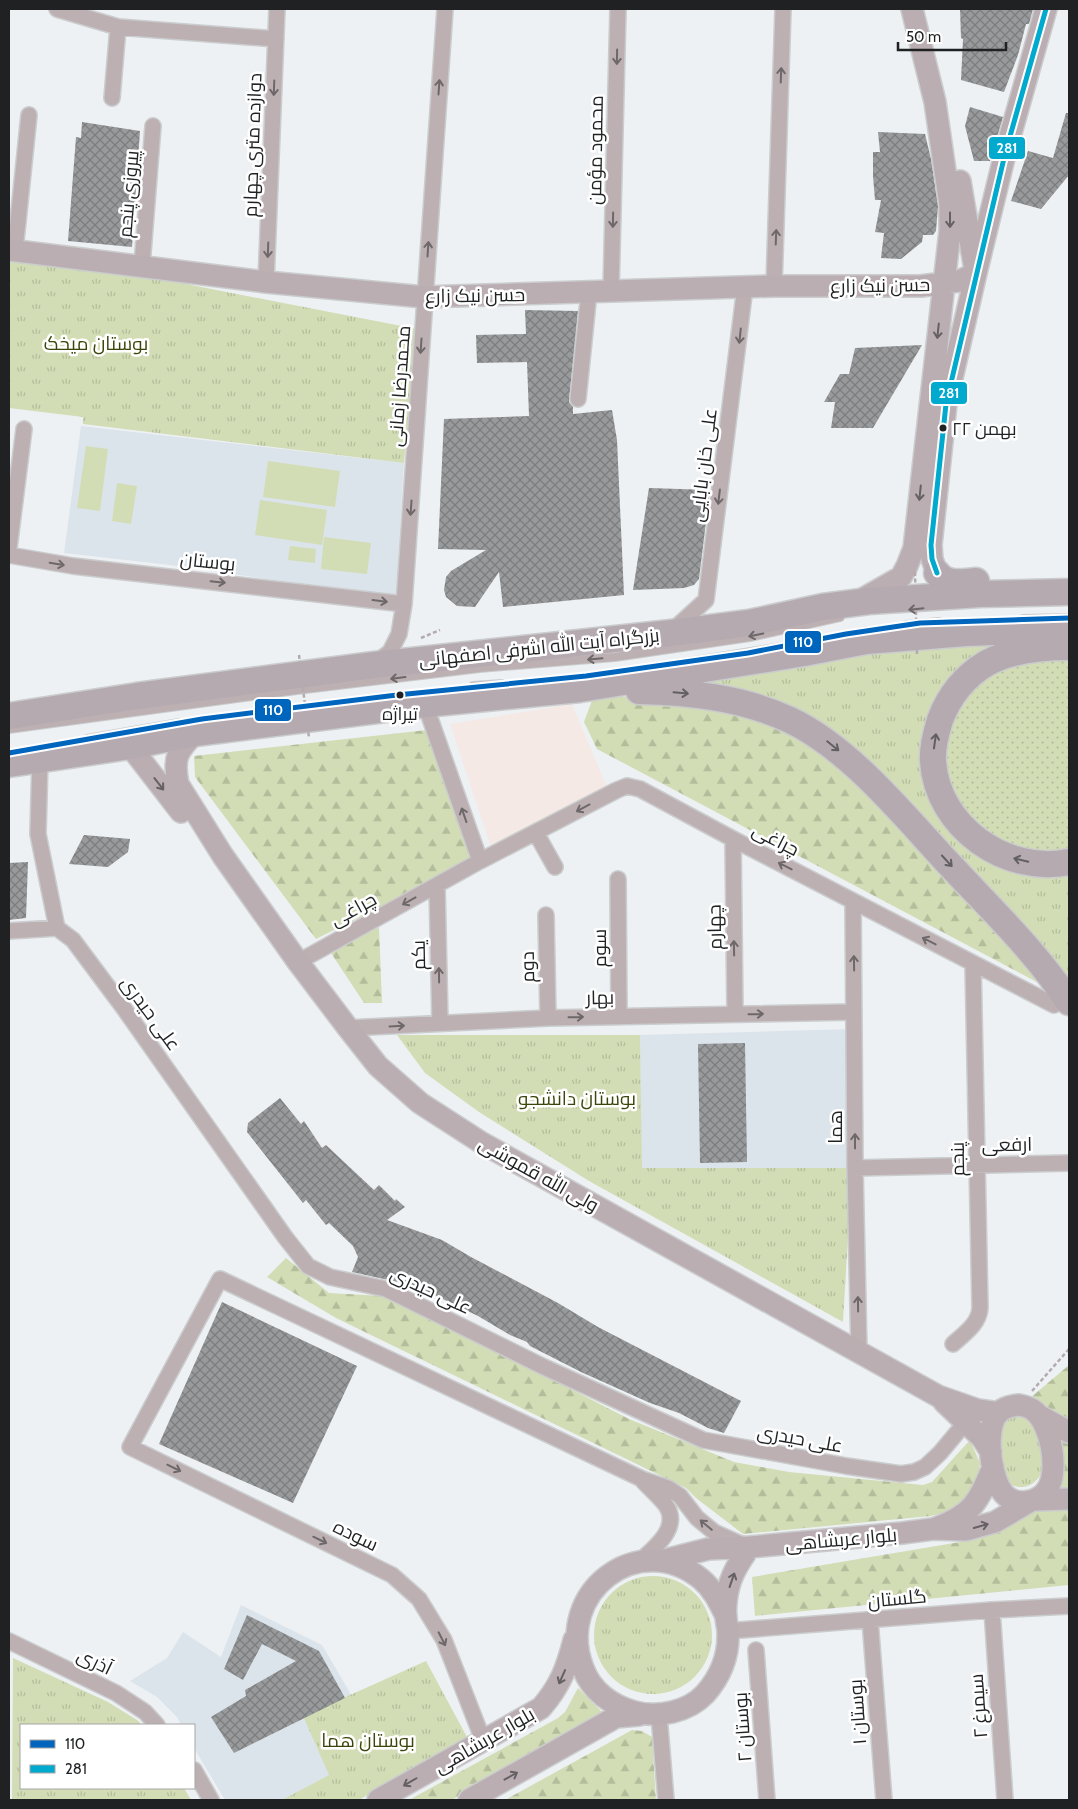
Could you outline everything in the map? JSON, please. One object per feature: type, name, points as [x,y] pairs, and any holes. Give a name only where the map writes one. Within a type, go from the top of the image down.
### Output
[{"type":"highway","points":[[926,572],[952,582],[1033,579],[1069,574]]},
{"type":"highway","name":"بزرگراه آیت الله اشرفی اصفهانی","points":[[9,716],[137,696],[374,665],[749,623],[823,607],[853,609],[973,594],[1069,592]]},
{"type":"highway","points":[[9,764],[195,734],[425,704],[580,689],[882,640],[966,633],[1020,631],[1069,634]]},
{"type":"highway","points":[[1069,647],[1023,652],[1002,657],[988,662],[971,674],[954,691],[944,711],[936,733],[933,761],[938,787],[948,809],[963,828],[977,841],[992,850],[1028,862],[1046,864],[1069,862]]},
{"type":"highway","points":[[580,689],[654,691],[718,697],[746,703],[772,712],[826,741],[887,797],[1027,947],[1062,1004]]},
{"type":"street","points":[[57,9],[118,27],[276,39]]},
{"type":"street","name":"دوازده متری چهارم","points":[[266,282],[277,9]]},
{"type":"street","name":"محمدرضا زمانی","points":[[374,665],[390,652],[399,634],[404,604],[445,9]]},
{"type":"street","name":"محمود مؤمن","points":[[611,292],[618,9]]},
{"type":"street","points":[[774,286],[783,9]]},
{"type":"street","points":[[853,609],[901,577],[914,548],[950,231],[950,205],[935,102],[912,9]]},
{"type":"street","points":[[926,572],[932,559],[946,404],[1005,154],[1046,9]]},
{"type":"street","points":[[112,98],[118,27]]},
{"type":"street","points":[[935,102],[950,141],[976,272]]},
{"type":"street","points":[[12,250],[30,115]]},
{"type":"street","name":"پیروزی پنجم","points":[[142,266],[153,126]]},
{"type":"street","name":"حسن نیک زارع","points":[[12,250],[266,282],[424,297],[774,286],[921,286],[960,281],[976,272]]},
{"type":"street","name":"علی خان بابایی","points":[[671,633],[706,600],[745,287]]},
{"type":"street","points":[[578,399],[589,292]]},
{"type":"street","points":[[9,548],[24,428]]},
{"type":"street","name":"بوستان","points":[[9,555],[73,566],[404,604]]},
{"type":"street","points":[[425,704],[480,861]]},
{"type":"street","name":"ولی الله قموشی","points":[[195,734],[181,748],[176,758],[175,771],[178,784],[223,856],[298,962],[378,1066],[420,1103],[482,1143],[938,1396]]},
{"type":"street","name":"ولی الله قموشی","points":[[130,746],[188,820],[223,856]]},
{"type":"street","points":[[9,931],[57,928],[38,834],[40,759]]},
{"type":"street","name":"چراغی","points":[[298,962],[480,861],[627,786],[640,788],[732,839],[853,902],[973,963],[1062,1004]]},
{"type":"street","points":[[536,833],[555,867]]},
{"type":"street","name":"چهارم","points":[[732,839],[735,1014]]},
{"type":"street","name":"سوم","points":[[618,879],[619,1016]]},
{"type":"street","name":"یکم","points":[[437,885],[440,1024]]},
{"type":"street","name":"هما","points":[[853,902],[858,1352]]},
{"type":"street","name":"دوم","points":[[546,914],[548,1018]]},
{"type":"street","name":"علی حیدری","points":[[57,928],[73,940],[285,1237],[308,1266],[330,1277],[386,1289],[544,1367],[703,1440],[901,1474],[914,1472],[925,1467],[966,1423]]},
{"type":"street","name":"پنجم","points":[[953,1344],[976,1322],[980,1315],[973,963]]},
{"type":"street","name":"بهار","points":[[348,1028],[548,1018],[854,1012]]},
{"type":"street","name":"ارفعی","points":[[855,1168],[1069,1163]]},
{"type":"street","name":"سوده","points":[[483,1740],[444,1640],[419,1599],[392,1575],[130,1447],[220,1279],[642,1480]]},
{"type":"street","points":[[938,1396],[982,1438],[992,1459],[1000,1488],[1006,1496],[1021,1502],[1069,1499]]},
{"type":"street","points":[[938,1396],[978,1410],[998,1413]]},
{"type":"street","points":[[992,1459],[992,1424],[998,1413],[1011,1406],[1027,1406],[1038,1415],[1069,1432]]},
{"type":"street","points":[[1033,1501],[1049,1487],[1053,1476],[1050,1444],[1046,1430],[1038,1415]]},
{"type":"street","name":"بلوار عربشاهی","points":[[933,1529],[956,1520],[969,1510],[982,1494],[992,1459]]},
{"type":"street","points":[[469,1800],[616,1718],[652,1715],[682,1709],[703,1696],[718,1678],[727,1655],[727,1594],[731,1578],[750,1548],[714,1532],[697,1518],[680,1496],[668,1488],[642,1480]]},
{"type":"street","points":[[642,1480],[666,1504],[670,1512],[670,1522],[650,1562]]},
{"type":"street","name":"بلوار عربشاهی","points":[[650,1562],[708,1549],[750,1548],[933,1529],[966,1530],[995,1522],[1033,1501]]},
{"type":"street","points":[[652,1715],[621,1708],[601,1695],[586,1677],[577,1654],[576,1630],[580,1612],[588,1596],[602,1580],[619,1568],[650,1562],[682,1567],[701,1579],[716,1596],[727,1624]]},
{"type":"street","name":"گلستان","points":[[727,1624],[870,1620],[1069,1606]]},
{"type":"street","name":"سیمرغ ۲","points":[[992,1610],[1005,1800]]},
{"type":"street","name":"بوستان ۱","points":[[870,1620],[884,1800]]},
{"type":"street","name":"بلوار عربشاهی","points":[[378,1800],[541,1708],[558,1685],[568,1664],[576,1630]]},
{"type":"street","name":"آذری","points":[[9,1641],[116,1694],[145,1712],[156,1724]]},
{"type":"street","name":"بوستان ۲","points":[[756,1650],[767,1800]]},
{"type":"street","points":[[652,1715],[666,1800]]},
{"type":"street","points":[[195,1772],[211,1800]]},
{"type":"street","points":[[195,1789],[201,1800]]},
{"type":"lane","points":[[9,729],[297,690],[480,668],[614,657],[750,636],[853,609]]},
{"type":"lane","points":[[9,753],[202,719],[480,686],[586,676],[748,653],[846,634],[920,623],[1069,618]]},
{"type":"path","points":[[917,655],[926,572]]},
{"type":"path","points":[[416,641],[440,630]]},
{"type":"path","points":[[299,655],[309,738]]},
{"type":"path","points":[[1019,1405],[1069,1349]]},
{"type":"shaded area","points":[[81,426],[404,463],[396,598],[170,565],[64,553]]},
{"type":"shaded area","points":[[572,704],[607,787],[491,847],[450,724]]},
{"type":"shaded area","points":[[851,1029],[852,1168],[641,1168],[640,1035]]},
{"type":"shaded area","points":[[241,1605],[322,1645],[352,1696],[304,1716],[330,1775],[282,1800],[225,1800],[195,1750],[195,1724],[180,1724],[177,1717],[157,1697],[130,1681],[167,1658],[183,1632],[221,1657]]},
{"type":"green space","name":"بوستان میخک","points":[[9,257],[169,276],[191,285],[417,329],[404,463],[83,424],[83,417],[9,408]]},
{"type":"green space","points":[[86,446],[108,449],[100,511],[77,508]]},
{"type":"green space","points":[[268,461],[340,471],[335,507],[263,497]]},
{"type":"green space","points":[[117,483],[137,486],[131,524],[112,521]]},
{"type":"green space","points":[[260,500],[327,510],[322,545],[255,535]]},
{"type":"green space","points":[[324,537],[371,543],[367,574],[321,569]]},
{"type":"green space","points":[[290,546],[316,549],[315,563],[288,560]]},
{"type":"green space","points":[[1026,637],[1069,870],[1069,987],[654,686],[845,652]]},
{"type":"green space","points":[[1069,653],[1069,853],[1004,848],[953,802],[941,751],[954,703],[995,668]]},
{"type":"green space","points":[[594,695],[731,704],[817,742],[1052,990],[597,749],[584,722]]},
{"type":"green space","points":[[427,730],[472,861],[316,939],[195,777],[194,756]]},
{"type":"green space","points":[[379,927],[382,1003],[364,1003],[331,953]]},
{"type":"green space","name":"بوستان دانشجو","points":[[397,1035],[640,1035],[642,1168],[852,1168],[843,1322],[589,1181],[479,1112],[425,1073]]},
{"type":"green space","points":[[286,1258],[329,1293],[383,1296],[460,1332],[629,1419],[734,1462],[789,1472],[923,1485],[932,1482],[970,1440],[980,1463],[977,1489],[957,1509],[931,1516],[743,1534],[696,1498],[686,1488],[336,1318],[267,1277]]},
{"type":"green space","points":[[1069,1365],[1069,1424],[1029,1399]]},
{"type":"green space","points":[[1011,1414],[1032,1419],[1044,1448],[1045,1456],[1042,1472],[1033,1483],[1027,1486],[1011,1485],[1006,1477],[1001,1461],[1002,1418]]},
{"type":"green space","points":[[1059,1440],[1069,1444],[1069,1493],[1056,1491]]},
{"type":"green space","points":[[1069,1504],[1069,1585],[755,1616],[752,1577],[972,1540],[1039,1506]]},
{"type":"green space","points":[[653,1576],[676,1580],[695,1593],[708,1612],[712,1635],[708,1658],[695,1677],[676,1690],[653,1694],[630,1690],[611,1677],[598,1658],[594,1635],[598,1612],[611,1593],[630,1580]]},
{"type":"green space","points":[[13,1658],[108,1702],[141,1724],[20,1724],[20,1789],[185,1789],[191,1800],[12,1800]]},
{"type":"green space","name":"بوستان هما","points":[[426,1661],[467,1737],[359,1800],[282,1800],[329,1775],[303,1716]]},
{"type":"green space","points":[[578,1688],[602,1714],[452,1800],[409,1800],[558,1718],[565,1712]]},
{"type":"green space","points":[[632,1730],[642,1731],[652,1737],[656,1800],[505,1800]]},
{"type":"building","points":[[960,9],[1033,9],[1029,24],[1026,24],[1018,55],[1004,92],[961,80],[963,39],[961,38]]},
{"type":"building","points":[[970,107],[1003,117],[990,161],[974,161],[965,126]]},
{"type":"building","points":[[1066,113],[1069,113],[1069,175],[1041,209],[1011,201],[1028,151],[1053,158]]},
{"type":"building","points":[[82,122],[140,131],[132,247],[68,241],[76,137],[81,138]]},
{"type":"building","points":[[878,132],[925,134],[931,159],[938,206],[936,231],[933,235],[923,235],[922,242],[901,259],[881,258],[884,233],[875,232],[881,200],[875,200],[873,176],[873,152],[880,152]]},
{"type":"building","points":[[525,310],[578,311],[569,402],[573,407],[573,414],[612,410],[617,440],[624,595],[503,607],[499,572],[475,607],[457,606],[446,597],[444,590],[446,577],[451,571],[486,550],[438,549],[444,419],[529,416],[527,362],[477,363],[476,335],[526,334]]},
{"type":"building","points":[[922,345],[873,428],[831,428],[835,402],[824,402],[840,374],[849,374],[855,348]]},
{"type":"building","points":[[649,488],[710,490],[699,579],[694,585],[684,588],[633,590]]},
{"type":"building","points":[[84,835],[130,839],[128,852],[108,867],[69,864]]},
{"type":"building","points":[[28,862],[26,918],[9,920],[9,863]]},
{"type":"building","points":[[745,1043],[747,1162],[700,1163],[698,1044]]},
{"type":"building","points":[[280,1098],[301,1124],[304,1121],[322,1148],[326,1145],[374,1190],[379,1185],[395,1201],[396,1199],[405,1207],[387,1220],[442,1240],[598,1327],[741,1401],[724,1433],[708,1428],[679,1413],[650,1403],[581,1372],[530,1346],[527,1342],[510,1335],[478,1316],[416,1286],[352,1272],[358,1257],[353,1246],[329,1223],[326,1225],[306,1200],[303,1203],[247,1132],[248,1123]]},
{"type":"building","points":[[222,1302],[357,1366],[293,1503],[159,1444]]},
{"type":"building","points":[[247,1615],[319,1651],[345,1698],[234,1753],[211,1717],[246,1696],[245,1690],[296,1661],[262,1644],[243,1680],[224,1669]]},
{"type":"transit line","name":"281","points":[[937,573],[932,559],[931,545],[946,404],[1005,154],[1046,9]]},
{"type":"transit line","name":"110","points":[[9,753],[202,719],[397,695],[586,676],[748,653],[846,634],[920,623],[1069,618]]},
{"type":"place","name":"۲۲ بهمن","points":[[943,428]]},
{"type":"place","name":"تیراژه","points":[[400,695]]}]
